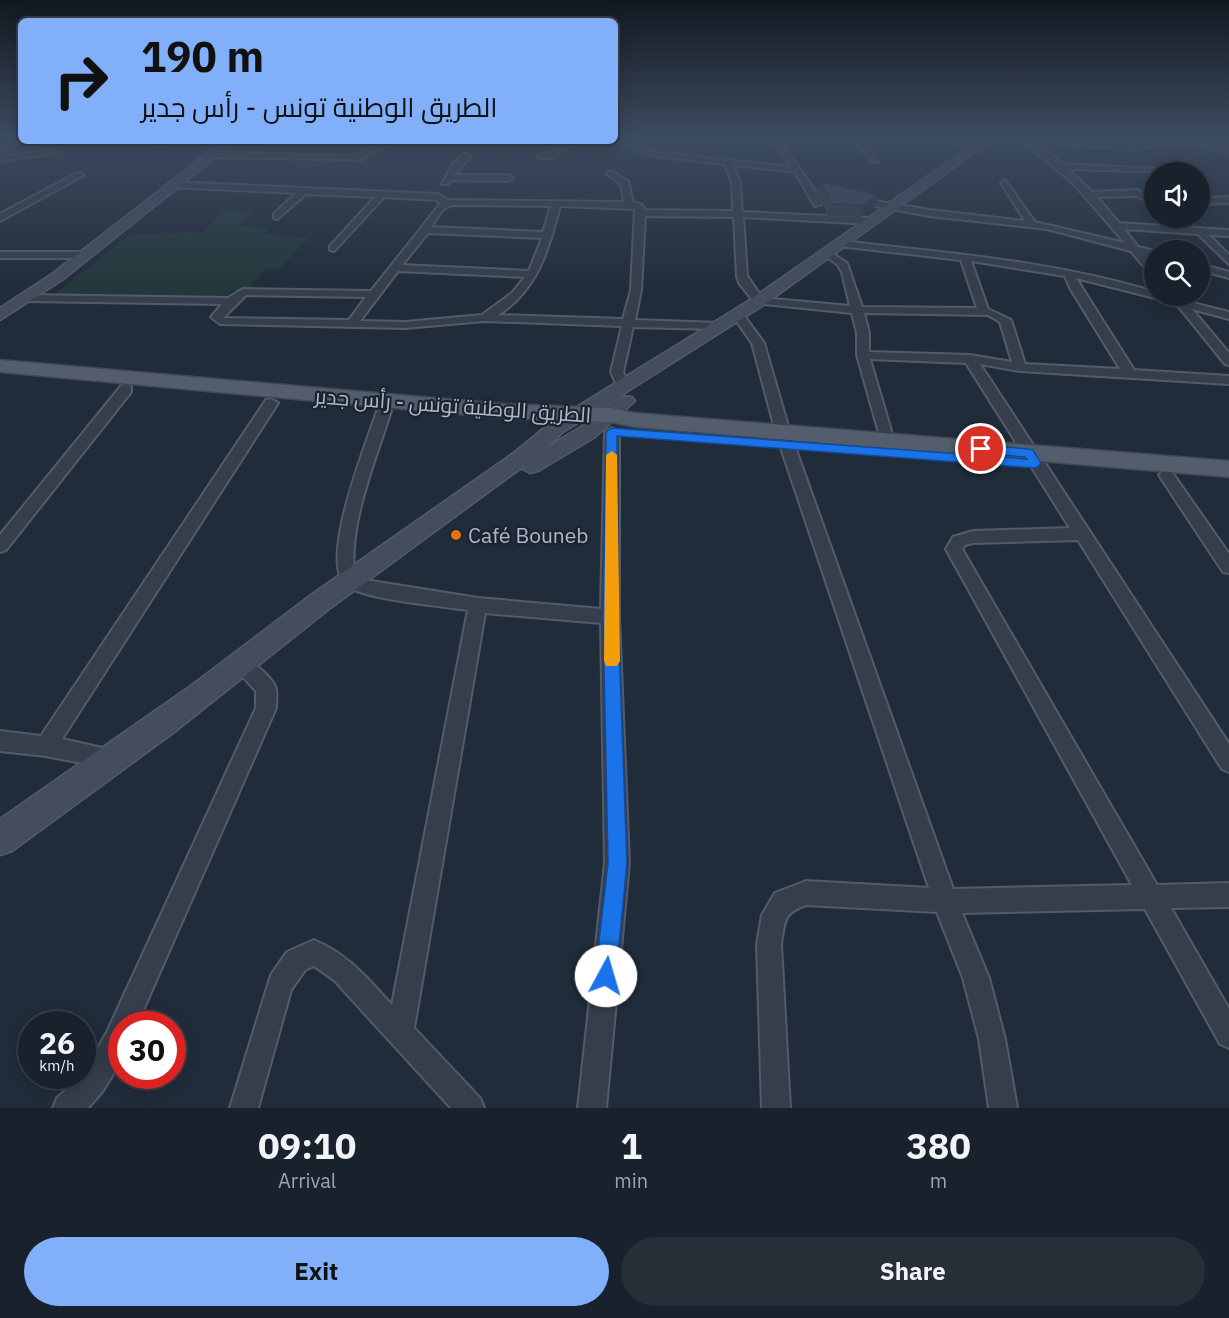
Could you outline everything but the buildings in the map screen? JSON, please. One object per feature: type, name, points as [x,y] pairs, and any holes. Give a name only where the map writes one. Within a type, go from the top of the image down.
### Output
[{"type":"main road","points":[[0,327],[30,298],[170,187]]},
{"type":"main road","points":[[611,424],[630,397],[871,221],[923,187]]},
{"type":"main road","points":[[0,315],[30,298]]},
{"type":"main road","points":[[0,839],[295,625],[527,468],[624,387],[718,326],[752,308]]},
{"type":"main road","name":"الطريق الوطنية تونس - رأس جدير","points":[[0,366],[503,411],[584,422],[611,424],[635,420],[785,438],[1032,458],[1229,469]]},
{"type":"main road","name":"الطريق الوطنية تونس - رأس جدير","points":[[0,381],[126,389],[556,428],[584,422]]},
{"type":"main road","points":[[356,583],[522,457],[556,428]]},
{"type":"main road","name":"الطريق الوطنية تونس - رأس جدير","points":[[785,438],[887,441],[1166,475],[1229,480]]},
{"type":"street","points":[[0,219],[59,187]]},
{"type":"street","points":[[229,187],[306,189],[442,200],[638,206],[641,213],[636,290],[617,372],[624,387]]},
{"type":"street","points":[[352,324],[425,230],[442,200],[445,187]]},
{"type":"street","points":[[626,187],[629,204]]},
{"type":"street","points":[[736,187],[736,215],[742,276],[785,438],[945,901],[976,978],[992,1039],[1003,1108]]},
{"type":"street","points":[[808,187],[825,218]]},
{"type":"street","points":[[1007,187],[1031,223]]},
{"type":"street","points":[[1083,187],[1118,226],[1144,261]]},
{"type":"street","points":[[277,216],[306,189]]},
{"type":"street","points":[[1092,195],[1139,193],[1144,196]]},
{"type":"street","points":[[334,248],[382,194]]},
{"type":"street","points":[[814,194],[893,208],[1031,223],[1144,251]]},
{"type":"street","points":[[1212,201],[1229,200]]},
{"type":"street","points":[[485,318],[516,298],[533,274],[556,203]]},
{"type":"street","points":[[641,213],[871,221]]},
{"type":"street","points":[[1118,226],[1229,233]]},
{"type":"street","points":[[425,230],[547,235]]},
{"type":"street","points":[[1201,232],[1229,261]]},
{"type":"street","points":[[841,244],[1015,263],[1070,276],[1076,274],[1144,292]]},
{"type":"street","points":[[828,254],[845,267],[863,333],[863,355],[887,441]]},
{"type":"street","points":[[0,255],[84,255]]},
{"type":"street","points":[[965,258],[983,311]]},
{"type":"street","points":[[395,268],[533,274]]},
{"type":"street","points":[[1210,270],[1229,275]]},
{"type":"street","points":[[1070,276],[1075,288],[1129,373]]},
{"type":"street","points":[[374,294],[243,292],[231,301],[218,320],[425,324],[485,318],[629,325],[718,326]]},
{"type":"street","points":[[30,298],[231,301]]},
{"type":"street","points":[[1184,306],[1229,361]]},
{"type":"street","points":[[1198,306],[1229,316]]},
{"type":"street","points":[[752,308],[983,311],[1004,318],[1020,367]]},
{"type":"street","points":[[863,355],[970,359],[1020,367],[1229,380]]},
{"type":"street","points":[[970,359],[1229,762]]},
{"type":"street","points":[[0,546],[126,389]]},
{"type":"street","points":[[46,746],[271,403]]},
{"type":"street","points":[[384,411],[346,540],[345,570],[356,583],[478,604],[610,617]]},
{"type":"street","points":[[592,1108],[617,863],[610,617],[611,424]]},
{"type":"street","points":[[1166,475],[1229,567]]},
{"type":"street","points":[[1081,534],[973,537],[959,541],[954,549],[957,558],[998,624],[1153,896],[1229,1035]]},
{"type":"street","points":[[400,1033],[478,604]]},
{"type":"street","points":[[130,1011],[266,708],[266,688],[241,665]]},
{"type":"street","points":[[0,741],[46,746],[113,759]]},
{"type":"street","points":[[776,1108],[774,1017],[769,944],[774,915],[782,903],[806,893],[876,895],[945,901],[1229,895]]},
{"type":"street","points":[[244,1108],[280,984],[288,969],[303,957],[314,953],[328,959],[470,1108]]},
{"type":"street","points":[[67,1108],[81,1096],[108,1060]]},
{"type":"green space","points":[[225,210],[255,212],[240,225],[269,228],[264,234],[309,238],[279,269],[265,269],[248,290],[235,290],[221,297],[54,295],[130,234],[203,232]]},
{"type":"slow traffic","points":[[612,455],[610,617],[612,661]]},
{"type":"place","name":"Café Bouneb","points":[[456,535]]},
{"type":"route","points":[[606,976],[617,863],[610,617],[612,432],[892,451],[1035,464],[1029,453],[981,449]]}]
